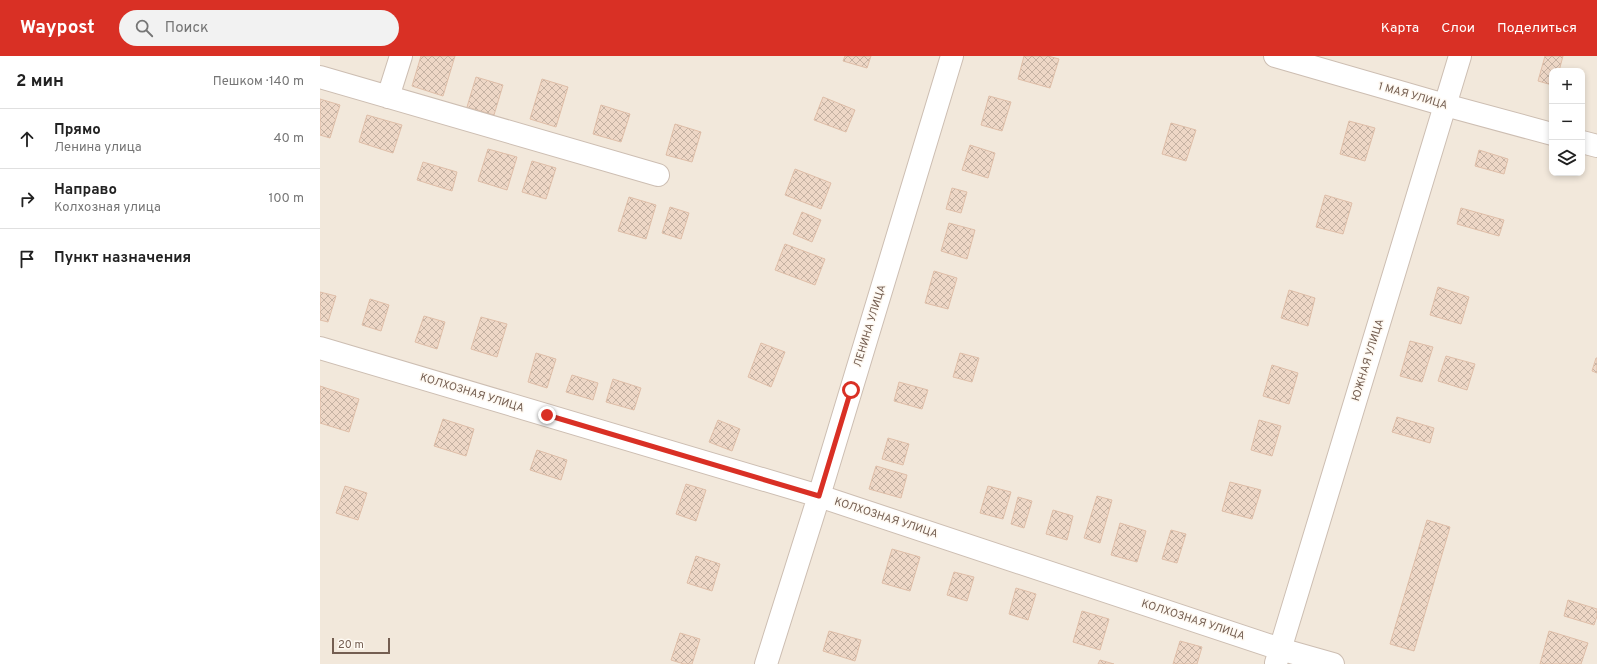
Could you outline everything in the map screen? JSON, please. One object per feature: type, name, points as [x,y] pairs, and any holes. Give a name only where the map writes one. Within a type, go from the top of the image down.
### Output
[{"type":"street","points":[[388,97],[401,56]]},
{"type":"street","name":"ЛЕНИНА УЛИЦА","points":[[766,664],[819,496],[952,56]]},
{"type":"street","name":"1 МАЯ УЛИЦА","points":[[1275,56],[1549,133]]},
{"type":"street","name":"ЮЖНАЯ УЛИЦА","points":[[1278,657],[1460,56]]},
{"type":"street","points":[[320,77],[658,175]]},
{"type":"street","points":[[1585,143],[1597,146]]},
{"type":"street","name":"КОЛХОЗНАЯ УЛИЦА","points":[[320,348],[819,496],[1278,657],[1333,664]]},
{"type":"shaded area","points":[[320,56],[1597,56],[1597,664],[320,664]]},
{"type":"building","points":[[421,56],[455,56],[443,96],[412,86]]},
{"type":"building","points":[[845,56],[871,56],[867,68],[843,61]]},
{"type":"building","points":[[1024,56],[1048,56],[1059,59],[1050,88],[1018,79]]},
{"type":"building","points":[[1545,56],[1563,56],[1560,68],[1549,68],[1549,84],[1538,81]]},
{"type":"building","points":[[476,77],[503,85],[494,115],[467,107]]},
{"type":"building","points":[[542,79],[568,87],[556,127],[530,119]]},
{"type":"building","points":[[989,96],[1011,102],[1002,131],[981,125]]},
{"type":"building","points":[[823,97],[855,110],[846,132],[814,120]]},
{"type":"building","points":[[320,99],[340,105],[330,138],[320,135]]},
{"type":"building","points":[[601,105],[630,114],[621,142],[593,134]]},
{"type":"building","points":[[367,115],[402,125],[393,153],[359,142]]},
{"type":"building","points":[[1349,121],[1375,128],[1365,161],[1340,154]]},
{"type":"building","points":[[1171,123],[1196,130],[1186,161],[1162,154]]},
{"type":"building","points":[[675,124],[701,132],[692,162],[666,155]]},
{"type":"building","points":[[970,145],[995,153],[988,178],[962,170]]},
{"type":"building","points":[[488,149],[517,157],[507,190],[478,181]]},
{"type":"building","points":[[1479,150],[1508,159],[1504,174],[1475,166]]},
{"type":"building","points":[[532,161],[556,168],[546,199],[522,192]]},
{"type":"building","points":[[423,162],[457,172],[452,191],[417,180]]},
{"type":"building","points":[[795,169],[831,183],[821,209],[785,195]]},
{"type":"building","points":[[952,188],[967,192],[961,213],[946,209]]},
{"type":"building","points":[[1325,195],[1352,203],[1343,234],[1316,227]]},
{"type":"building","points":[[629,197],[656,205],[646,239],[618,231]]},
{"type":"building","points":[[670,207],[689,213],[681,239],[662,233]]},
{"type":"building","points":[[1461,208],[1504,220],[1499,236],[1457,224]]},
{"type":"building","points":[[802,212],[821,220],[812,242],[793,234]]},
{"type":"building","points":[[949,223],[975,230],[967,259],[941,251]]},
{"type":"building","points":[[785,244],[825,259],[815,285],[775,270]]},
{"type":"building","points":[[934,271],[957,278],[948,309],[925,303]]},
{"type":"building","points":[[1438,287],[1469,297],[1461,324],[1430,315]]},
{"type":"building","points":[[1289,290],[1315,298],[1308,326],[1281,318]]},
{"type":"building","points":[[320,292],[336,296],[328,322],[320,320]]},
{"type":"building","points":[[370,299],[389,305],[381,331],[362,325]]},
{"type":"building","points":[[424,316],[445,322],[437,349],[415,342]]},
{"type":"building","points":[[481,317],[507,324],[497,357],[471,349]]},
{"type":"building","points":[[1410,341],[1433,347],[1422,382],[1400,376]]},
{"type":"building","points":[[761,343],[785,352],[771,387],[748,377]]},
{"type":"building","points":[[536,353],[556,359],[547,388],[528,382]]},
{"type":"building","points":[[960,353],[979,358],[972,382],[953,377]]},
{"type":"building","points":[[1446,356],[1475,364],[1467,390],[1438,381]]},
{"type":"building","points":[[1597,358],[1597,373],[1592,371]]},
{"type":"building","points":[[1272,365],[1298,373],[1289,404],[1263,396]]},
{"type":"building","points":[[572,375],[598,383],[593,400],[566,392]]},
{"type":"building","points":[[613,379],[641,388],[634,410],[606,402]]},
{"type":"building","points":[[899,382],[928,390],[922,409],[894,401]]},
{"type":"building","points":[[320,386],[359,399],[349,432],[320,423]]},
{"type":"building","points":[[1397,417],[1434,428],[1430,443],[1392,432]]},
{"type":"building","points":[[443,419],[474,429],[466,456],[434,446]]},
{"type":"building","points":[[718,420],[740,429],[732,451],[709,442]]},
{"type":"building","points":[[1259,420],[1281,426],[1272,456],[1251,450]]},
{"type":"building","points":[[888,438],[909,444],[903,465],[882,459]]},
{"type":"building","points":[[537,450],[567,460],[561,480],[530,470]]},
{"type":"building","points":[[876,466],[907,475],[901,498],[869,489]]},
{"type":"building","points":[[1230,482],[1261,490],[1252,519],[1222,511]]},
{"type":"building","points":[[686,484],[706,490],[696,521],[676,514]]},
{"type":"building","points":[[345,486],[367,493],[358,520],[336,513]]},
{"type":"building","points":[[988,486],[1011,492],[1003,519],[980,513]]},
{"type":"building","points":[[1097,496],[1112,500],[1100,543],[1084,538]]},
{"type":"building","points":[[1018,497],[1032,501],[1024,528],[1011,524]]},
{"type":"building","points":[[1053,510],[1073,516],[1067,540],[1046,534]]},
{"type":"building","points":[[1427,520],[1450,527],[1414,651],[1390,644]]},
{"type":"building","points":[[1120,523],[1146,531],[1137,562],[1111,555]]},
{"type":"building","points":[[1171,530],[1186,534],[1177,563],[1162,559]]},
{"type":"building","points":[[892,549],[920,557],[910,591],[882,583]]},
{"type":"building","points":[[696,556],[720,564],[712,591],[687,583]]},
{"type":"building","points":[[954,572],[974,577],[967,601],[947,595]]},
{"type":"building","points":[[1016,588],[1036,594],[1028,620],[1009,614]]},
{"type":"building","points":[[1568,600],[1597,609],[1597,616],[1594,625],[1564,616]]},
{"type":"building","points":[[1082,611],[1109,619],[1100,650],[1073,642]]},
{"type":"building","points":[[829,631],[861,640],[855,661],[823,651]]},
{"type":"building","points":[[1549,631],[1588,643],[1581,664],[1540,664]]},
{"type":"building","points":[[680,633],[700,639],[692,664],[684,664],[671,660]]},
{"type":"building","points":[[1180,641],[1202,647],[1197,664],[1173,664]]},
{"type":"building","points":[[1100,660],[1114,664],[1098,664]]},
{"type":"route","points":[[547,415],[819,496],[851,390]]}]
